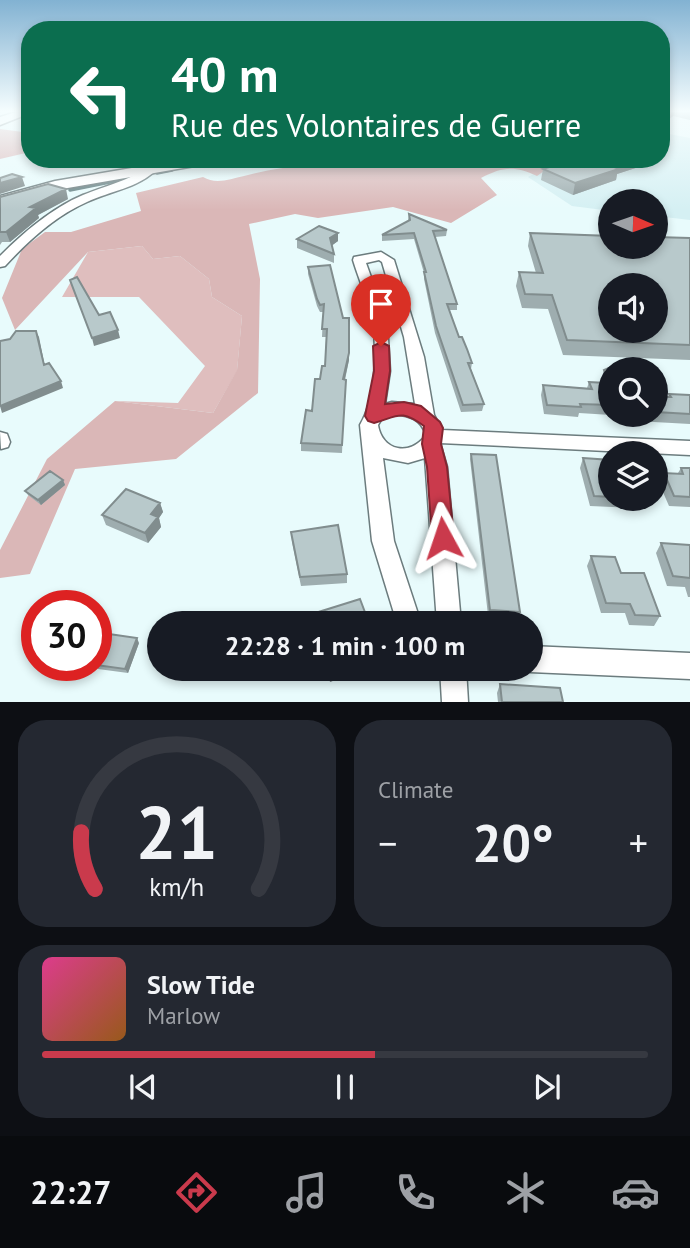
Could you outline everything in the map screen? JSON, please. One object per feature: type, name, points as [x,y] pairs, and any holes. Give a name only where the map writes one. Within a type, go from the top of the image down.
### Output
[{"type":"main road","points":[[0,201],[55,186],[162,168]]},
{"type":"street","points":[[0,263],[19,243],[84,199],[135,182],[151,170]]},
{"type":"street","points":[[405,611],[383,541],[369,425],[374,416],[382,371],[380,322],[359,260],[381,256],[388,260],[408,321],[424,397],[425,416]]},
{"type":"street","points":[[380,322],[408,321]]},
{"type":"street","points":[[374,416],[383,411],[404,408],[425,416],[431,422],[448,611]]},
{"type":"street","points":[[372,441],[380,449],[406,456],[426,449],[433,440]]},
{"type":"street","points":[[433,440],[690,448]]},
{"type":"street","points":[[543,660],[690,666]]},
{"type":"street","points":[[454,681],[455,702]]},
{"type":"shaded area","points":[[0,145],[21,145],[21,154],[0,159]]},
{"type":"shaded area","points":[[670,145],[690,145],[690,220],[668,217],[668,189],[598,189],[598,209],[572,206],[528,177],[544,168],[670,168]]},
{"type":"shaded area","points":[[283,168],[548,168],[537,176],[522,170],[509,169],[481,178],[497,195],[451,223],[393,207],[318,218],[295,214],[249,224],[260,279],[258,393],[176,459],[75,469],[30,574],[0,578],[0,550],[47,459],[115,401],[213,413],[237,370],[242,316],[212,297],[209,279],[180,256],[153,259],[142,246],[88,252],[15,330],[2,298],[22,249],[45,232],[71,232],[141,211],[136,193],[203,177],[223,181]]},
{"type":"shaded area","points":[[142,246],[153,259],[180,256],[209,279],[212,297],[242,316],[237,371],[213,413],[115,401],[178,403],[205,366],[139,297],[62,297],[88,252]]},
{"type":"building","points":[[617,168],[619,169],[575,183],[543,169]]},
{"type":"building","points":[[12,174],[22,177],[0,183],[0,178]]},
{"type":"building","points":[[48,184],[66,189],[30,207],[36,208],[6,232],[0,232],[0,197]]},
{"type":"building","points":[[409,214],[447,230],[433,231],[457,304],[447,304],[459,337],[462,337],[467,349],[472,363],[468,363],[484,404],[463,405],[436,326],[426,272],[414,233],[382,235],[410,220]]},
{"type":"building","points":[[319,226],[338,233],[330,238],[334,254],[297,239]]},
{"type":"building","points":[[530,233],[598,236],[598,259],[668,259],[668,237],[690,238],[690,345],[641,343],[668,343],[668,273],[598,273],[598,341],[567,340],[552,295],[525,294],[519,272],[543,273]]},
{"type":"building","points":[[330,265],[343,318],[349,318],[349,353],[343,379],[346,380],[342,445],[301,443],[306,410],[312,411],[315,379],[320,379],[322,366],[325,366],[327,329],[322,329],[324,304],[320,305],[317,299],[308,267]]},
{"type":"building","points":[[77,277],[99,315],[110,312],[118,330],[92,338],[70,280]]},
{"type":"building","points":[[16,331],[36,331],[44,365],[49,363],[61,381],[0,406],[0,341],[10,339]]},
{"type":"building","points":[[589,382],[598,383],[598,405],[580,404],[581,407],[547,405],[543,385],[592,389]]},
{"type":"building","points":[[669,394],[690,395],[690,414],[668,413],[668,397],[671,397]]},
{"type":"building","points":[[471,454],[496,455],[520,611],[490,610]]},
{"type":"building","points":[[583,458],[598,459],[598,496],[594,496]]},
{"type":"building","points":[[681,468],[690,468],[690,497],[674,496],[668,482],[668,473],[683,474]]},
{"type":"building","points":[[50,471],[63,480],[38,500],[25,491]]},
{"type":"building","points":[[126,489],[160,503],[151,514],[158,517],[145,533],[102,515]]},
{"type":"building","points":[[338,525],[347,574],[300,577],[291,532]]},
{"type":"building","points":[[661,543],[690,545],[690,578],[673,576]]},
{"type":"building","points":[[591,556],[615,557],[621,573],[644,573],[660,616],[635,615],[630,604],[606,603]]},
{"type":"building","points":[[360,599],[364,611],[322,611]]},
{"type":"building","points":[[112,634],[137,638],[125,669],[112,667]]},
{"type":"building","points":[[500,684],[560,688],[563,702],[502,702]]},
{"type":"waterway","points":[[157,173],[172,170]]},
{"type":"waterway","points":[[70,190],[135,177]]},
{"type":"route","points":[[381,346],[382,371],[374,416],[392,408],[404,408],[415,410],[431,422],[435,436],[432,444],[437,467],[443,538]]}]
